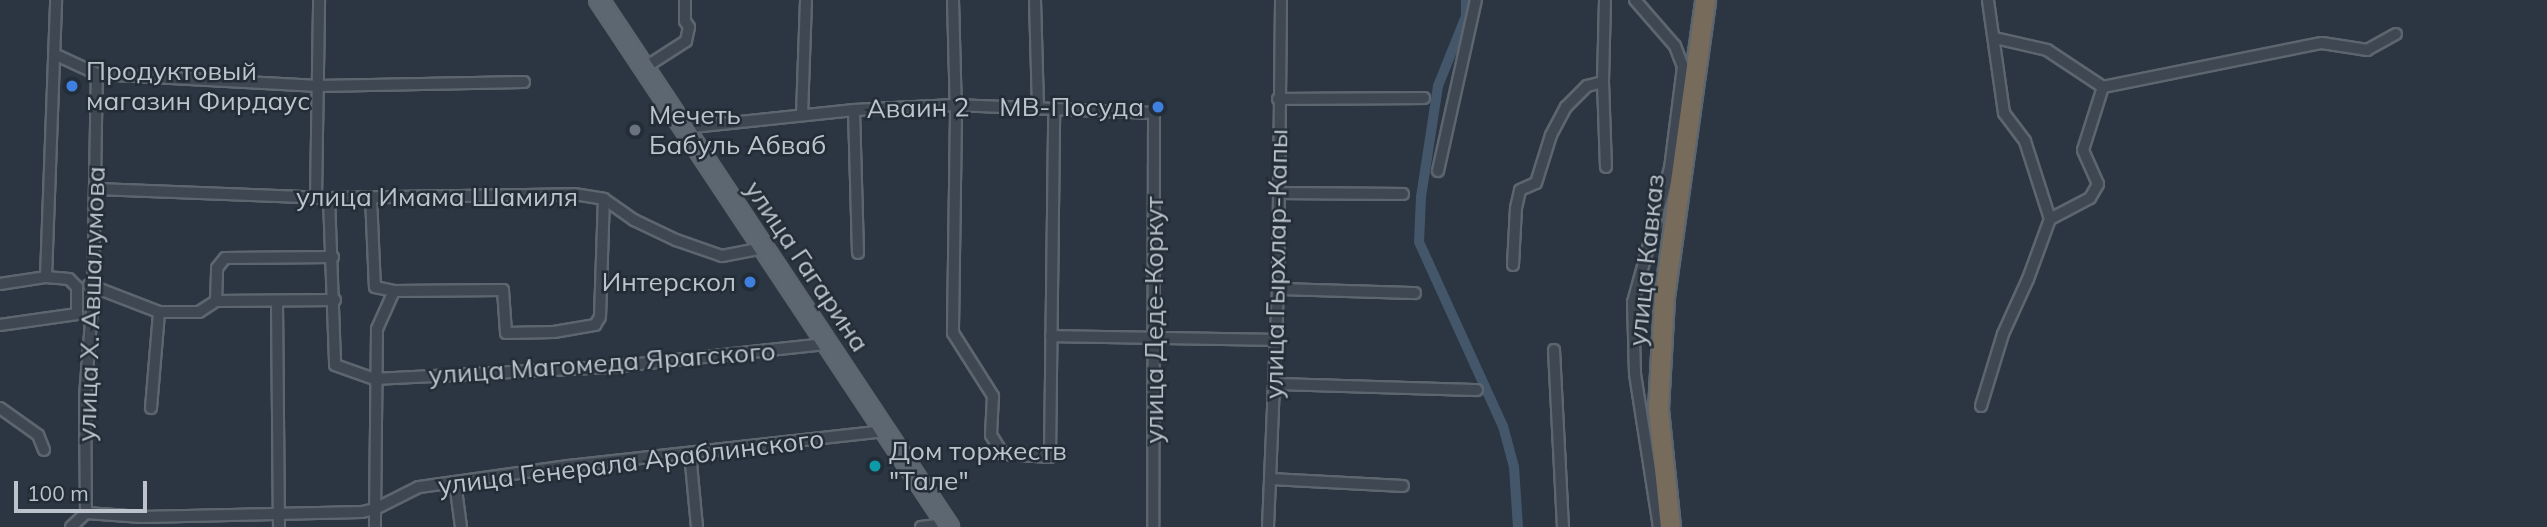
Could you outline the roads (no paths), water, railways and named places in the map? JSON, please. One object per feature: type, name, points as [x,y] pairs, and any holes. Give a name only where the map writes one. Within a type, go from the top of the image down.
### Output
[{"type":"highway","name":"улица Кавказ","points":[[1670,527],[1658,409],[1664,297],[1699,57],[1704,0]]},
{"type":"main road","name":"улица Гагарина","points":[[599,0],[948,525]]},
{"type":"street","points":[[46,277],[56,0]]},
{"type":"street","points":[[316,198],[319,0]]},
{"type":"street","points":[[644,68],[686,41],[689,27],[685,21],[685,0]]},
{"type":"street","points":[[802,115],[806,0]]},
{"type":"street","points":[[953,0],[953,333],[993,396],[991,435],[1003,454],[1050,457],[1054,108]]},
{"type":"street","points":[[1035,0],[1038,109]]},
{"type":"street","name":"улица Гырхлар-Капы","points":[[1268,527],[1278,289],[1281,0]]},
{"type":"street","points":[[1438,171],[1476,0]]},
{"type":"street","points":[[1605,0],[1603,82],[1606,167]]},
{"type":"street","points":[[1635,0],[1675,46],[1683,67],[1670,168],[1633,302],[1635,374],[1659,527]]},
{"type":"street","points":[[1981,406],[2003,334],[2028,279],[2050,219],[2025,141],[2004,113],[1988,0]]},
{"type":"street","points":[[1995,38],[2047,50],[2103,87],[2322,43],[2367,50],[2396,34]]},
{"type":"street","points":[[1675,46],[1699,57]]},
{"type":"street","points":[[54,54],[97,74],[319,86],[524,82]]},
{"type":"street","name":"улица Х. Авшалумова","points":[[86,513],[85,396],[97,189],[97,74]]},
{"type":"street","points":[[1513,265],[1516,208],[1520,190],[1536,183],[1551,135],[1566,107],[1587,86],[1603,82]]},
{"type":"street","points":[[2050,219],[2090,198],[2098,184],[2083,149],[2103,87]]},
{"type":"street","points":[[1278,99],[1424,98]]},
{"type":"street","name":"Аваин 2","points":[[683,128],[855,110],[954,105],[1154,113]]},
{"type":"street","points":[[855,110],[858,253]]},
{"type":"street","name":"улица Деде-Коркут","points":[[1153,527],[1154,113]]},
{"type":"street","name":"улица Имама Шамиля","points":[[97,189],[316,198],[574,194],[604,199],[634,220],[722,256],[763,248]]},
{"type":"street","points":[[1280,193],[1403,194]]},
{"type":"street","points":[[371,197],[376,287],[394,291],[503,290],[506,333],[554,332],[595,325],[600,317],[604,199]]},
{"type":"street","points":[[329,198],[335,300],[335,365],[374,379]]},
{"type":"street","points":[[216,302],[217,268],[225,258],[333,257]]},
{"type":"street","points":[[0,284],[46,277],[69,279],[77,287],[77,314],[0,325]]},
{"type":"street","points":[[77,287],[93,284],[115,296],[159,312],[199,312],[216,302],[335,300]]},
{"type":"street","points":[[1278,289],[1415,293]]},
{"type":"street","points":[[375,527],[374,379],[377,329],[394,291]]},
{"type":"street","points":[[277,302],[279,527]]},
{"type":"street","points":[[150,408],[159,312]]},
{"type":"street","points":[[1051,336],[1276,340]]},
{"type":"street","name":"улица Магомеда Ярагского","points":[[374,379],[611,367],[828,344]]},
{"type":"street","points":[[1554,350],[1563,527]]},
{"type":"street","points":[[1275,384],[1477,390]]},
{"type":"street","points":[[0,408],[38,435],[44,450]]},
{"type":"street","name":"улица Генерала Араблинского","points":[[86,513],[179,521],[279,511],[362,512],[375,509],[419,487],[569,466],[887,431]]},
{"type":"street","points":[[690,453],[696,527]]},
{"type":"street","points":[[1270,479],[1403,486]]},
{"type":"street","points":[[455,482],[461,527]]},
{"type":"street","points":[[71,527],[86,513]]},
{"type":"street","points":[[921,527],[948,525]]},
{"type":"waterway","points":[[1466,0],[1466,16],[1438,86],[1421,197],[1419,242],[1503,426],[1514,467],[1518,527]]},
{"type":"place","name":"Продуктовый магазин Фирдаус","points":[[72,86]]},
{"type":"place","name":"МВ-Посуда","points":[[1158,107]]},
{"type":"place","name":"Мечеть Бабуль Абваб","points":[[635,130]]},
{"type":"place","name":"Интерскол","points":[[750,282]]},
{"type":"place","name":"Дом торжеств \"Тале\"","points":[[875,466]]}]
